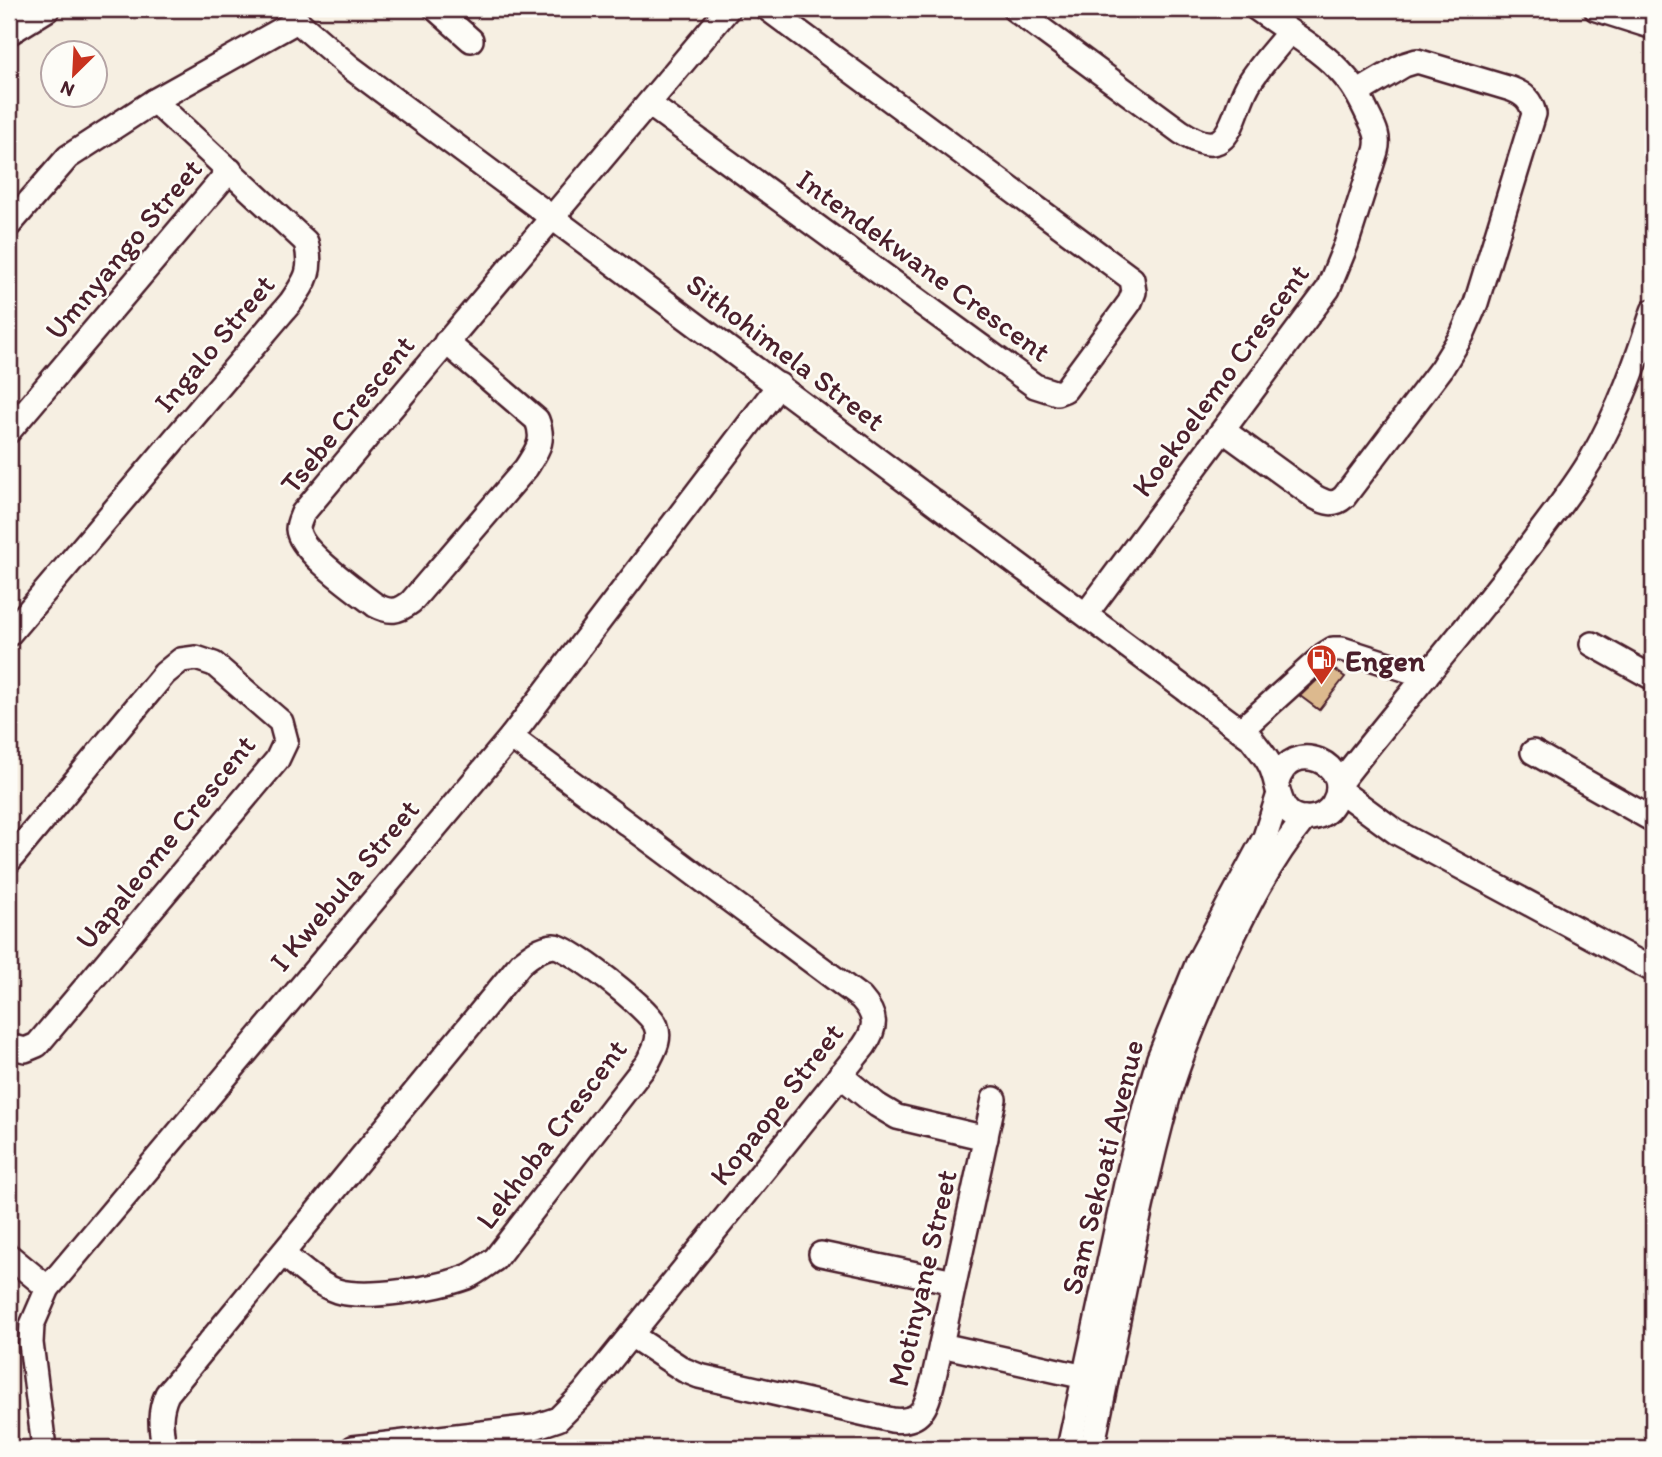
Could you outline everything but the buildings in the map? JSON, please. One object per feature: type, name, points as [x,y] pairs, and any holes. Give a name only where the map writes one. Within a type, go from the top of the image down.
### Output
[{"type":"street","points":[[9,33],[48,9]]},
{"type":"street","points":[[436,9],[471,40]]},
{"type":"street","name":"Tsebe Crescent","points":[[446,342],[537,420],[542,434],[538,450],[526,468],[411,602],[400,611],[387,611],[375,606],[311,552],[301,540],[298,527],[303,513],[446,342],[728,9]]},
{"type":"street","name":"Intendekwane Crescent","points":[[649,103],[1035,386],[1057,393],[1065,390],[1130,302],[1134,292],[1132,279],[768,9]]},
{"type":"street","points":[[1013,9],[1181,132],[1202,142],[1218,142],[1229,133],[1250,82],[1289,32]]},
{"type":"street","name":"Koekoelemo Crescent","points":[[1086,614],[1324,295],[1339,266],[1378,142],[1375,129],[1357,93],[1338,69],[1257,9]]},
{"type":"street","points":[[1596,9],[1653,27]]},
{"type":"street","points":[[9,225],[68,157],[294,15]]},
{"type":"street","name":"Sithohimela Street","points":[[294,15],[350,67],[1246,734],[1270,764],[1278,790]]},
{"type":"street","points":[[1224,431],[1315,497],[1336,503],[1344,497],[1446,361],[1462,335],[1476,303],[1534,114],[1530,102],[1521,93],[1511,89],[1417,61],[1404,65],[1357,93]]},
{"type":"street","name":"Ingalo Street","points":[[9,634],[283,313],[306,280],[311,261],[306,242],[154,101]]},
{"type":"street","name":"Umnyango Street","points":[[9,431],[230,170]]},
{"type":"street","points":[[1314,816],[1331,808],[1338,787],[1364,750],[1513,569],[1570,492],[1592,458],[1624,394],[1653,311]]},
{"type":"street","name":"I Kwebula Street","points":[[44,1448],[31,1343],[32,1325],[48,1288],[511,737],[779,385]]},
{"type":"street","points":[[1592,645],[1653,678]]},
{"type":"street","points":[[1246,734],[1333,649],[1342,649],[1426,677]]},
{"type":"street","name":"Uapaleome Crescent","points":[[9,861],[164,674],[181,660],[197,657],[214,664],[281,722],[286,741],[277,760],[37,1045],[25,1050],[9,1046]]},
{"type":"street","name":"Sithohimela Street","points":[[1246,734],[1312,760]]},
{"type":"street","name":"Kopaope Street","points":[[353,1448],[534,1427],[558,1419],[583,1394],[631,1335],[872,1033],[873,1013],[861,998],[511,737]]},
{"type":"street","points":[[1364,750],[1285,767],[1278,790],[1286,809],[1314,816],[1345,816],[1396,832]]},
{"type":"street","points":[[1533,752],[1653,820]]},
{"type":"street","points":[[1312,760],[1333,772],[1338,787],[1396,832],[1653,970]]},
{"type":"street","name":"Sam Sekoati Avenue","points":[[1069,1448],[1146,1102],[1159,1058],[1198,962],[1265,836],[1278,790]]},
{"type":"street","name":"Sam Sekoati Avenue","points":[[1092,1448],[1130,1259],[1170,1093],[1187,1042],[1242,917],[1282,846],[1314,816]]},
{"type":"street","name":"Lekhoba Crescent","points":[[164,1448],[159,1421],[167,1394],[521,963],[543,948],[557,946],[572,952],[646,1011],[656,1026],[657,1044],[648,1062],[495,1259],[469,1276],[442,1284],[375,1294],[352,1294],[334,1290],[316,1280],[282,1254]]},
{"type":"street","points":[[840,1075],[897,1118],[986,1138]]},
{"type":"street","name":"Motinyane Street","points":[[631,1335],[684,1370],[699,1376],[903,1422],[919,1415],[926,1404],[941,1345],[994,1099]]},
{"type":"street","points":[[821,1254],[954,1282]]},
{"type":"street","points":[[9,1256],[48,1288]]},
{"type":"street","points":[[941,1345],[1085,1377]]},
{"type":"place","name":"Engen","points":[[1322,687]]}]
